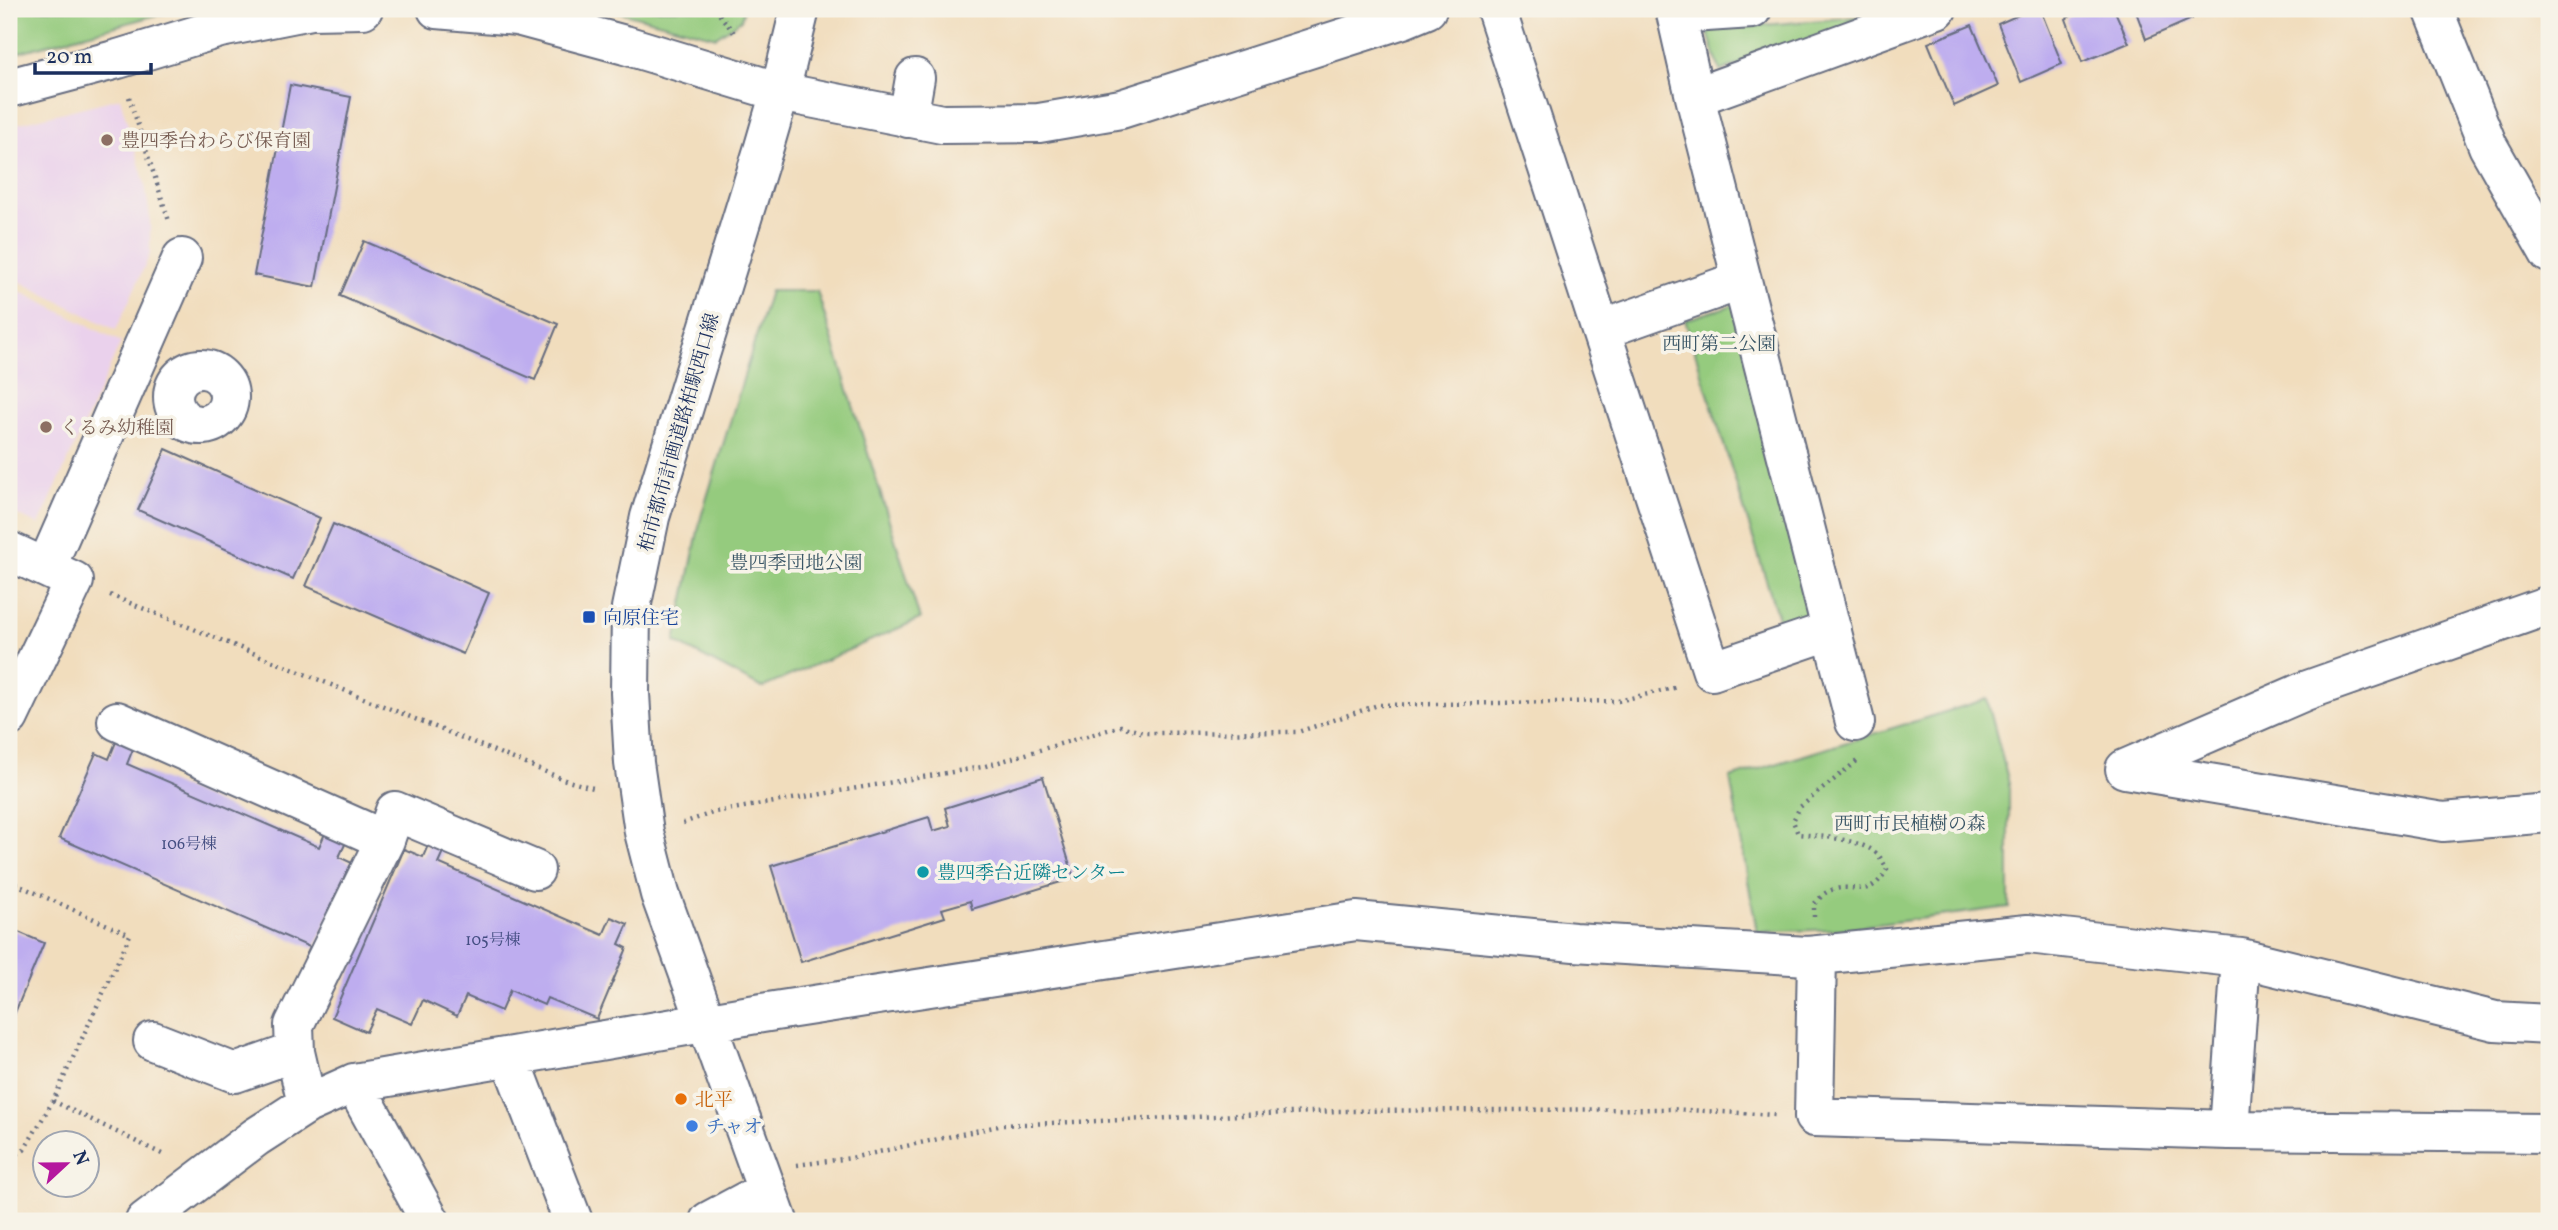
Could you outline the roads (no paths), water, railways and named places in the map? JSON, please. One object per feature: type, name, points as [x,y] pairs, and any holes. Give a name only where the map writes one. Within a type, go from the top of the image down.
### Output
[{"type":"street","points":[[9,88],[220,28],[311,10],[363,9]]},
{"type":"street","points":[[437,9],[517,16],[625,45],[780,92],[942,124],[1039,124],[1121,109],[1410,12]]},
{"type":"street","name":"柏市都市計画道路柏駅西口線","points":[[779,1192],[706,1022],[660,894],[645,832],[635,763],[630,692],[631,608],[650,517],[780,92],[800,9]]},
{"type":"street","points":[[1496,9],[1712,671],[1832,630]]},
{"type":"street","points":[[1752,9],[1675,11],[1855,722]]},
{"type":"street","points":[[1695,97],[1937,9]]},
{"type":"street","points":[[2433,9],[2488,146],[2549,253]]},
{"type":"street","points":[[908,118],[915,78]]},
{"type":"street","points":[[9,717],[134,368],[182,258]]},
{"type":"street","points":[[1601,330],[1742,280]]},
{"type":"street","points":[[134,368],[175,386]]},
{"type":"street","points":[[9,551],[60,574]]},
{"type":"street","points":[[2549,605],[2305,691],[2125,769],[2443,822],[2549,813]]},
{"type":"street","points":[[117,721],[385,839]]},
{"type":"street","points":[[307,1104],[295,1052],[294,1024],[385,839],[395,811],[535,870]]},
{"type":"street","points":[[145,1221],[218,1163],[307,1104],[355,1083],[706,1022],[1356,920],[1574,942],[1817,955],[2028,934],[2241,958],[2495,1021],[2549,1024]]},
{"type":"street","points":[[1817,955],[1814,1117],[2229,1130],[2549,1133]]},
{"type":"street","points":[[2229,1130],[2241,958]]},
{"type":"street","points":[[153,1041],[235,1073],[295,1052]]},
{"type":"street","points":[[510,1057],[573,1221]]},
{"type":"street","points":[[355,1083],[430,1221]]},
{"type":"street","points":[[709,1221],[779,1192]]},
{"type":"place","name":"豊四季台わらび保育園","points":[[107,140]]},
{"type":"place","name":"くるみ幼稚園","points":[[46,427]]},
{"type":"place","name":"向原住宅","points":[[589,617]]},
{"type":"place","name":"豊四季台近隣センター","points":[[923,872]]},
{"type":"place","name":"北平","points":[[681,1099]]},
{"type":"place","name":"チャオ","points":[[692,1126]]},
{"type":"park label","name":"西町第二公園","points":[[1719,343]]},
{"type":"park label","name":"豊四季団地公園","points":[[796,562]]},
{"type":"park label","name":"西町市民植樹の森","points":[[1910,823]]}]
